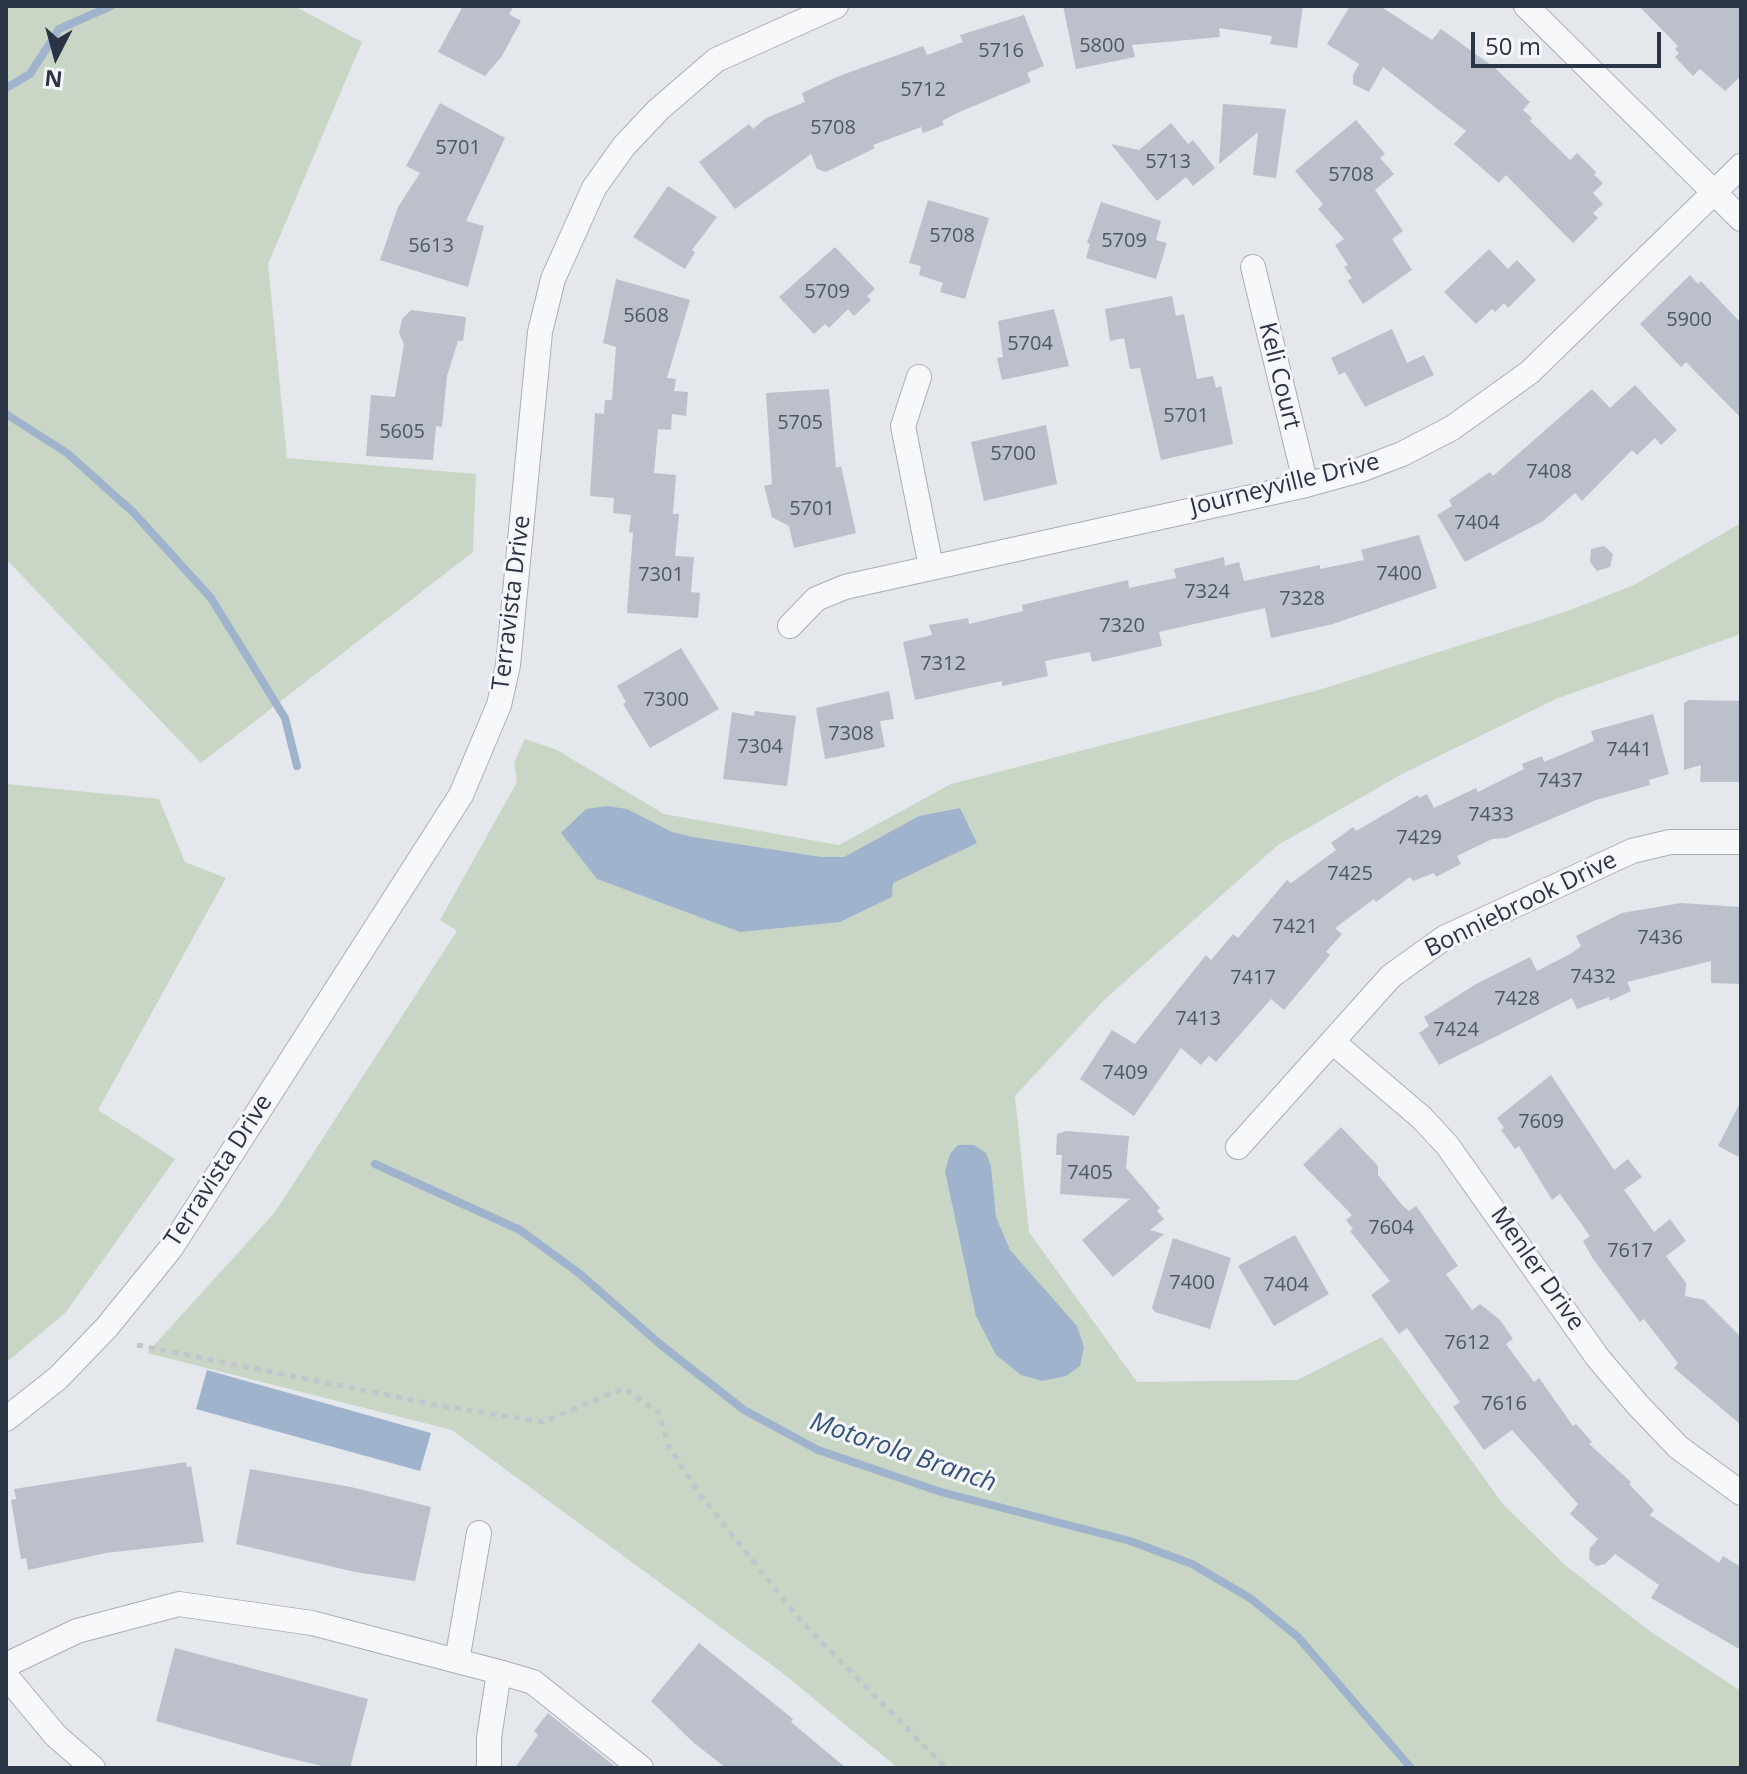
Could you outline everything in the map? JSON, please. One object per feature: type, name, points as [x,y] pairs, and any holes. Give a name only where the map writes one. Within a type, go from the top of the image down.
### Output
[{"type":"street","name":"Terravista Drive","points":[[6,1419],[58,1378],[107,1327],[171,1248],[461,795],[499,705],[508,665],[540,332],[553,279],[594,188],[624,146],[697,74],[747,43],[836,6]]},
{"type":"street","points":[[1526,6],[1741,219]]},
{"type":"street","name":"Journeyville Drive","points":[[790,626],[816,599],[831,593],[931,567],[1306,485],[1402,454],[1452,428],[1499,398],[1580,326],[1741,166]]},
{"type":"street","name":"Keli Court","points":[[1253,267],[1306,485]]},
{"type":"street","points":[[919,377],[907,405],[904,437],[931,567]]},
{"type":"street","name":"Bonniebrook Drive","points":[[1238,1147],[1391,976],[1444,938],[1632,851],[1670,842],[1741,842]]},
{"type":"street","name":"Menler Drive","points":[[1334,1043],[1422,1118],[1447,1145],[1598,1358],[1637,1404],[1678,1447],[1741,1493]]},
{"type":"street","points":[[457,1661],[479,1533]]},
{"type":"street","points":[[6,1665],[77,1631],[179,1604],[312,1623],[533,1682],[641,1768]]},
{"type":"street","points":[[489,1768],[489,1738],[499,1672]]},
{"type":"street","points":[[6,1676],[56,1736],[93,1768]]},
{"type":"path","points":[[137,1345],[437,1405],[543,1422],[624,1388],[659,1413],[668,1445],[698,1492],[801,1621],[946,1768]]},
{"type":"green space","points":[[6,6],[294,6],[362,42],[268,264],[287,458],[476,474],[473,552],[201,763],[6,559]]},
{"type":"green space","points":[[1741,523],[1741,634],[1558,698],[1402,774],[1278,845],[1104,1000],[1015,1096],[1029,1232],[1137,1382],[1297,1380],[1382,1337],[1503,1504],[1565,1565],[1648,1630],[1741,1691],[1741,1768],[898,1768],[780,1671],[452,1430],[147,1353],[275,1212],[457,931],[440,920],[517,782],[514,762],[525,739],[557,750],[664,814],[839,845],[951,784],[1322,689],[1565,612],[1634,585]]},
{"type":"green space","points":[[6,784],[159,799],[185,862],[226,878],[98,1110],[175,1159],[66,1312],[6,1363]]},
{"type":"water","points":[[607,806],[627,809],[672,832],[821,857],[844,857],[919,816],[960,808],[977,843],[893,883],[892,897],[840,922],[740,932],[597,879],[561,833],[586,809]]},
{"type":"water","points":[[958,1145],[974,1145],[986,1153],[991,1166],[996,1217],[1010,1250],[1077,1326],[1084,1347],[1080,1366],[1066,1376],[1042,1381],[1021,1375],[996,1355],[976,1316],[945,1171],[950,1154]]},
{"type":"water","points":[[207,1370],[431,1433],[420,1471],[196,1409]]},
{"type":"building","points":[[463,6],[514,6],[509,14],[521,21],[502,56],[485,76],[438,52]]},
{"type":"building","points":[[1063,6],[1303,6],[1297,48],[1270,44],[1272,36],[1219,28],[1220,37],[1132,45],[1135,57],[1076,69]]},
{"type":"building","points":[[1350,6],[1380,6],[1432,40],[1441,29],[1495,68],[1530,102],[1523,110],[1532,118],[1530,121],[1570,160],[1577,153],[1596,172],[1594,175],[1603,183],[1593,193],[1603,204],[1593,213],[1598,218],[1573,243],[1506,175],[1499,183],[1454,144],[1466,131],[1383,67],[1369,92],[1353,84],[1353,75],[1359,64],[1327,44]]},
{"type":"building","points":[[1639,6],[1741,6],[1741,76],[1725,91],[1700,69],[1693,76],[1675,57],[1679,53],[1675,49],[1678,46]]},
{"type":"building","points":[[1024,15],[1044,66],[1027,73],[1031,82],[957,113],[942,121],[944,125],[923,133],[921,127],[873,145],[875,148],[826,172],[817,169],[811,154],[735,209],[699,162],[749,124],[753,129],[766,118],[805,102],[802,93],[839,76],[923,46],[927,55],[963,42],[960,35]]},
{"type":"building","points":[[440,103],[505,138],[466,221],[484,226],[468,287],[380,260],[398,207],[420,173],[406,166]]},
{"type":"building","points":[[1223,104],[1286,109],[1276,178],[1253,175],[1258,132],[1219,164]]},
{"type":"building","points":[[1356,120],[1385,154],[1380,158],[1394,174],[1375,190],[1403,231],[1392,239],[1412,270],[1363,304],[1348,281],[1352,278],[1344,267],[1348,265],[1335,245],[1344,239],[1318,209],[1323,204],[1295,171]]},
{"type":"building","points":[[1171,123],[1188,144],[1193,140],[1215,168],[1193,186],[1186,177],[1157,201],[1111,144],[1139,150]]},
{"type":"building","points":[[668,186],[717,217],[692,250],[695,252],[685,269],[633,237]]},
{"type":"building","points":[[928,200],[989,218],[965,299],[940,292],[943,283],[919,275],[921,266],[909,263]]},
{"type":"building","points":[[1101,202],[1161,221],[1156,240],[1167,243],[1156,279],[1086,258],[1090,244],[1087,243]]},
{"type":"building","points":[[835,247],[875,289],[867,296],[871,300],[854,316],[848,309],[829,328],[825,324],[814,334],[779,297]]},
{"type":"building","points":[[1489,249],[1508,269],[1517,260],[1536,280],[1508,308],[1504,303],[1495,312],[1492,309],[1476,324],[1444,292]]},
{"type":"building","points":[[1690,275],[1698,284],[1701,281],[1741,323],[1741,418],[1686,362],[1681,367],[1640,324]]},
{"type":"building","points":[[616,279],[690,300],[667,378],[676,379],[674,391],[688,392],[686,416],[672,414],[671,430],[658,429],[654,473],[676,475],[673,514],[679,514],[675,556],[694,557],[691,592],[700,593],[698,618],[627,613],[633,533],[629,532],[631,515],[613,513],[614,498],[590,496],[595,413],[604,414],[605,400],[612,400],[616,347],[603,343]]},
{"type":"building","points":[[1172,296],[1176,316],[1184,314],[1197,379],[1213,376],[1216,388],[1221,386],[1233,444],[1161,460],[1140,368],[1130,369],[1124,338],[1110,341],[1105,309]]},
{"type":"building","points":[[1054,309],[1069,366],[1002,380],[997,358],[1003,357],[998,321]]},
{"type":"building","points":[[411,310],[466,317],[463,341],[458,341],[447,376],[442,427],[436,426],[433,460],[366,456],[371,395],[395,397],[404,344],[399,333],[402,319]]},
{"type":"building","points":[[1392,329],[1407,363],[1424,355],[1434,375],[1365,407],[1345,372],[1339,375],[1331,358]]},
{"type":"building","points":[[1635,385],[1677,430],[1661,445],[1655,438],[1637,455],[1632,450],[1582,501],[1575,493],[1543,521],[1465,562],[1437,515],[1452,506],[1449,500],[1490,472],[1493,476],[1592,389],[1610,408]]},
{"type":"building","points":[[829,389],[836,468],[841,466],[856,533],[794,548],[789,526],[772,517],[764,486],[772,484],[766,393]]},
{"type":"building","points":[[1046,425],[1057,484],[984,501],[971,442]]},
{"type":"building","points":[[1419,535],[1437,588],[1333,624],[1271,638],[1265,608],[1159,632],[1162,646],[1092,662],[1090,652],[1045,661],[1048,676],[1002,686],[1002,681],[915,700],[903,642],[932,635],[929,625],[968,618],[969,624],[1023,611],[1022,605],[1128,580],[1129,588],[1176,578],[1174,569],[1224,557],[1225,566],[1239,562],[1244,581],[1320,565],[1320,569],[1364,560],[1361,550]]},
{"type":"building","points":[[1604,546],[1613,554],[1610,567],[1597,571],[1590,562],[1591,549]]},
{"type":"building","points":[[681,648],[719,709],[650,748],[623,704],[626,702],[617,686]]},
{"type":"building","points":[[889,691],[894,719],[880,721],[885,747],[825,759],[816,708]]},
{"type":"building","points":[[1689,700],[1741,701],[1741,782],[1700,782],[1701,765],[1684,770],[1684,703]]},
{"type":"building","points":[[755,711],[796,716],[787,786],[723,779],[732,712],[754,716]]},
{"type":"building","points":[[1653,714],[1669,774],[1649,780],[1650,785],[1596,800],[1506,838],[1492,839],[1457,856],[1461,864],[1436,877],[1434,873],[1413,881],[1410,877],[1376,902],[1374,899],[1335,928],[1342,934],[1326,952],[1330,955],[1284,1010],[1271,999],[1216,1062],[1209,1056],[1201,1065],[1181,1048],[1134,1116],[1080,1079],[1112,1030],[1135,1044],[1206,955],[1211,960],[1233,934],[1238,938],[1287,880],[1291,883],[1336,850],[1331,843],[1353,827],[1356,831],[1418,795],[1419,798],[1427,794],[1434,808],[1476,788],[1478,792],[1524,769],[1522,764],[1542,756],[1544,762],[1594,741],[1591,731]]},
{"type":"building","points":[[1681,903],[1741,907],[1741,984],[1711,983],[1711,961],[1627,982],[1631,991],[1610,1001],[1609,997],[1577,1009],[1572,998],[1439,1065],[1419,1033],[1429,1026],[1424,1017],[1476,984],[1530,957],[1537,971],[1581,946],[1576,936],[1622,913]]},
{"type":"building","points":[[1551,1075],[1614,1170],[1628,1159],[1642,1177],[1624,1190],[1654,1232],[1670,1219],[1686,1241],[1666,1256],[1686,1283],[1685,1296],[1704,1300],[1741,1337],[1741,1425],[1674,1368],[1678,1363],[1644,1319],[1640,1322],[1593,1259],[1583,1241],[1590,1236],[1560,1194],[1552,1200],[1519,1146],[1515,1149],[1501,1130],[1504,1128],[1497,1118]]},
{"type":"building","points":[[1741,1101],[1741,1158],[1718,1146]]},
{"type":"building","points":[[1341,1127],[1378,1166],[1378,1175],[1402,1205],[1409,1211],[1416,1206],[1458,1266],[1446,1274],[1472,1310],[1480,1304],[1500,1320],[1513,1339],[1506,1344],[1534,1382],[1539,1378],[1573,1426],[1576,1424],[1592,1442],[1589,1444],[1631,1482],[1629,1484],[1654,1510],[1650,1515],[1719,1563],[1723,1556],[1741,1567],[1741,1650],[1651,1598],[1659,1585],[1615,1554],[1605,1564],[1596,1566],[1589,1559],[1590,1548],[1598,1539],[1570,1514],[1578,1504],[1512,1430],[1484,1450],[1453,1407],[1460,1402],[1407,1328],[1399,1334],[1371,1295],[1390,1281],[1350,1231],[1353,1229],[1346,1220],[1352,1215],[1303,1165]]},
{"type":"building","points":[[1066,1131],[1129,1136],[1126,1168],[1160,1208],[1157,1211],[1164,1219],[1150,1230],[1164,1234],[1113,1277],[1082,1240],[1130,1199],[1060,1194],[1062,1155],[1056,1155],[1057,1134]]},
{"type":"building","points":[[1295,1235],[1329,1294],[1274,1326],[1238,1266]]},
{"type":"building","points":[[1173,1238],[1231,1258],[1210,1329],[1155,1312],[1152,1308]]},
{"type":"building","points":[[186,1462],[187,1467],[191,1466],[204,1542],[106,1553],[28,1570],[26,1558],[21,1559],[11,1500],[16,1499],[14,1489]]},
{"type":"building","points":[[250,1469],[351,1487],[431,1507],[415,1581],[355,1572],[236,1544]]},
{"type":"building","points":[[699,1643],[793,1719],[791,1722],[846,1768],[726,1768],[694,1743],[651,1701]]},
{"type":"building","points":[[175,1648],[368,1699],[350,1768],[331,1768],[284,1757],[156,1721]]},
{"type":"building","points":[[548,1713],[617,1768],[515,1768],[538,1735],[534,1731]]},
{"type":"waterway","points":[[6,88],[30,74],[59,29],[111,6]]},
{"type":"waterway","name":"Motorola Branch","points":[[6,414],[67,453],[133,512],[211,598],[285,718],[297,766]]},
{"type":"waterway","name":"Motorola Branch","points":[[375,1164],[520,1230],[580,1274],[661,1345],[744,1410],[818,1450],[941,1492],[1130,1541],[1192,1564],[1250,1598],[1298,1637],[1411,1768]]}]
